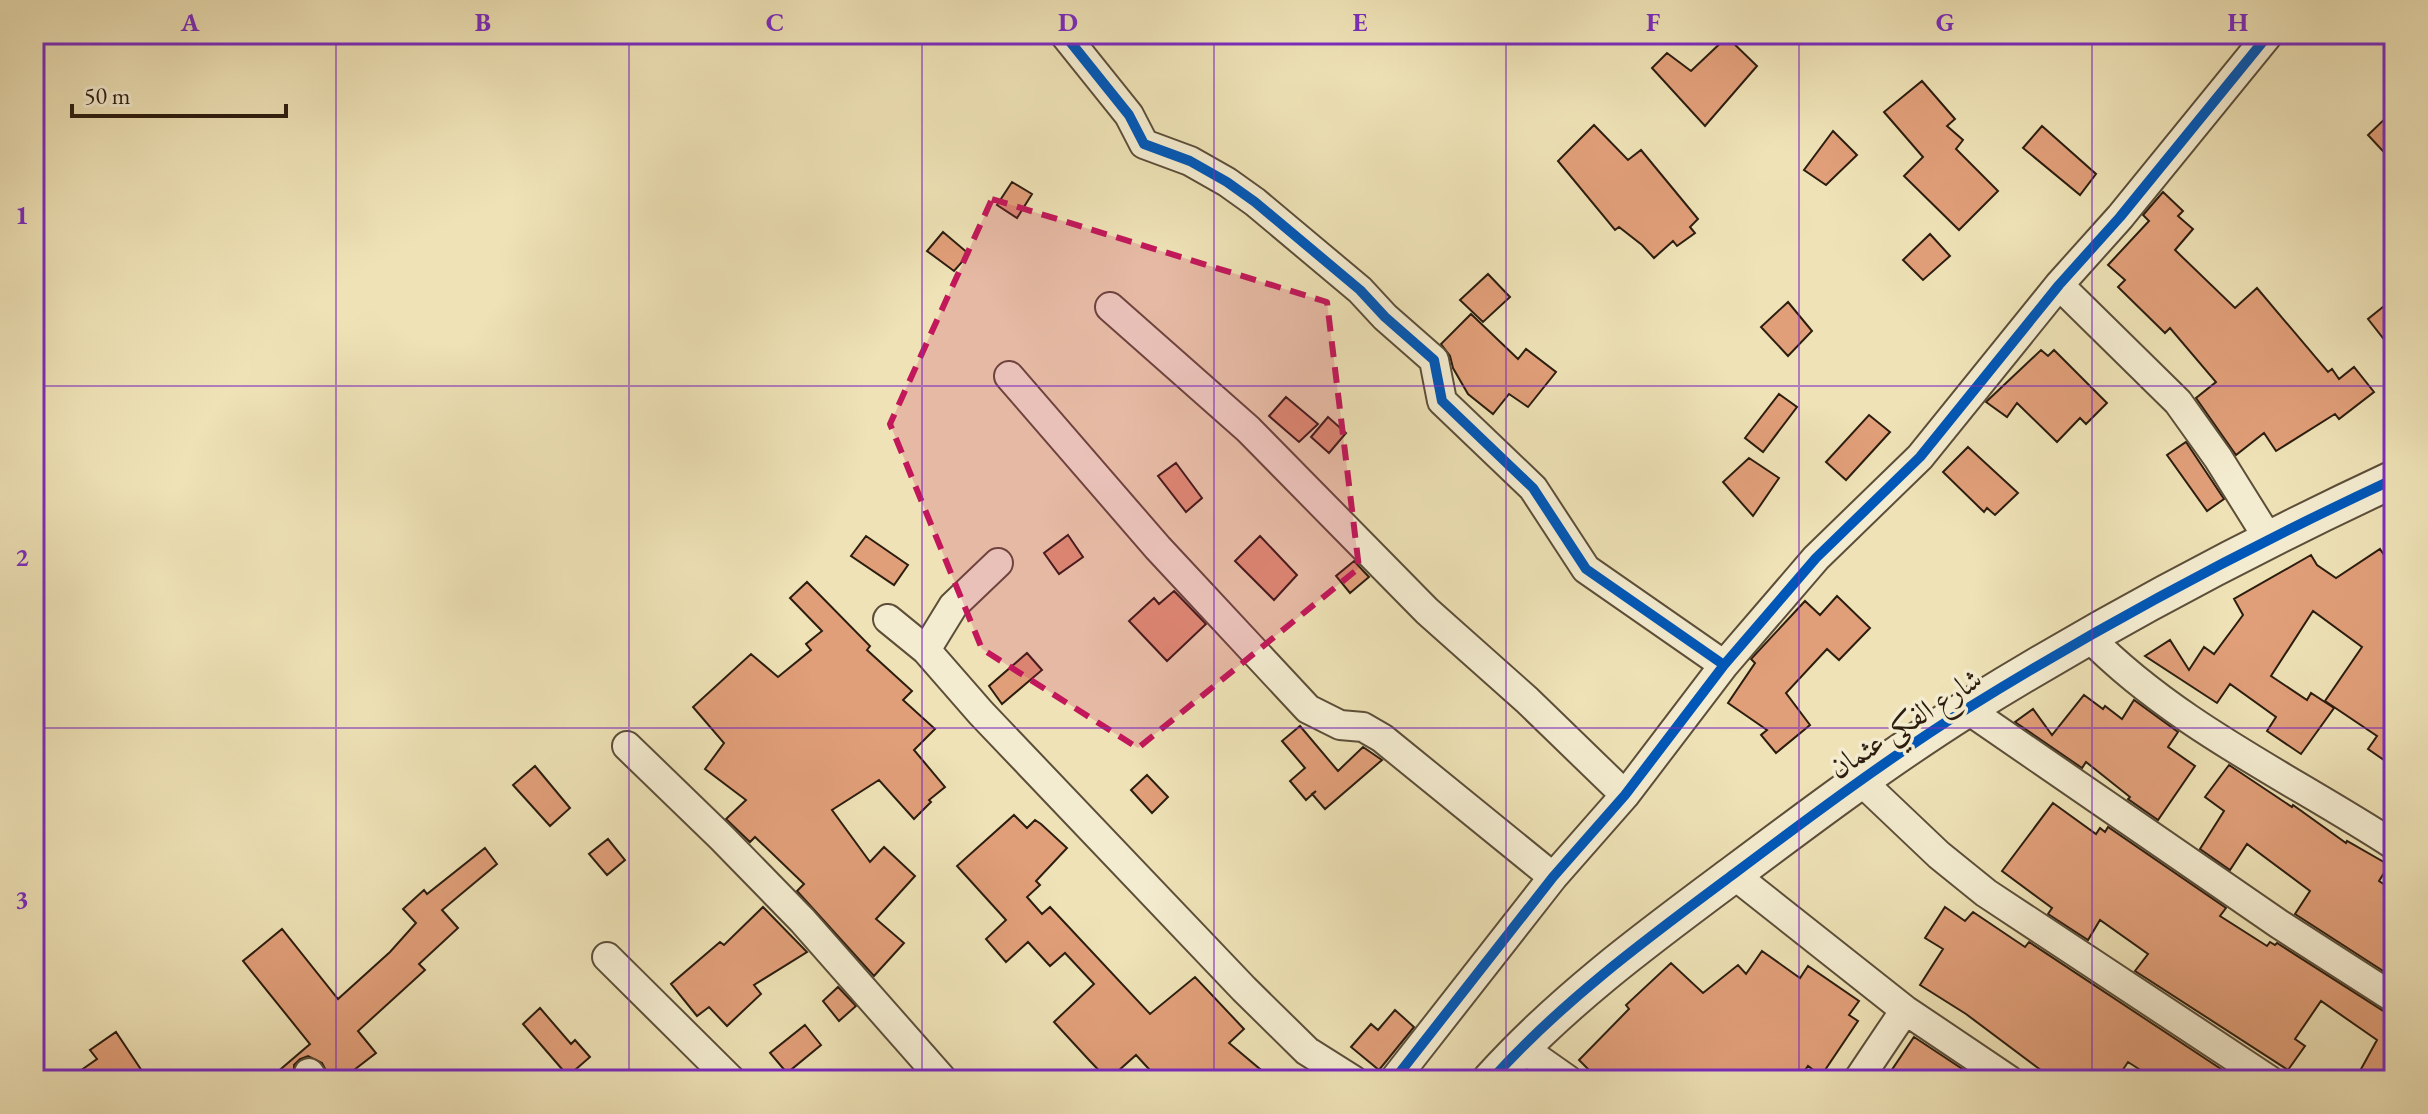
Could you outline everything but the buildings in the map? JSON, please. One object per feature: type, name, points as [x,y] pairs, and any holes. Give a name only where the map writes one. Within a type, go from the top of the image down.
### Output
[{"type":"street","points":[[1064,34],[1129,115],[1144,144],[1190,161],[1255,202],[1360,290],[1434,360],[1442,401],[1533,488],[1592,576],[1724,665]]},
{"type":"street","points":[[1394,1080],[1553,877],[1625,795],[1724,665],[1816,558],[1920,457],[2269,34]]},
{"type":"street","points":[[2059,285],[2178,402],[2218,458],[2268,538]]},
{"type":"street","points":[[1110,307],[1248,429],[1427,611],[1527,700],[1625,795]]},
{"type":"street","points":[[1009,376],[1158,548],[1308,709],[1340,725],[1363,727],[1382,738],[1553,877]]},
{"type":"street","name":"شارع الفكي عثمان","points":[[1491,1080],[1557,1011],[1625,955],[1860,780],[1967,709],[2088,636],[2268,538],[2394,479]]},
{"type":"street","points":[[926,650],[953,606],[998,563]]},
{"type":"street","points":[[888,619],[926,650],[981,713],[1244,989],[1307,1051],[1353,1080]]},
{"type":"street","points":[[2088,636],[2119,667],[2234,749],[2394,845]]},
{"type":"street","points":[[1967,709],[2279,924],[2394,998]]},
{"type":"street","points":[[627,746],[802,920],[943,1080]]},
{"type":"street","points":[[1860,780],[1939,855],[1986,893],[2269,1080]]},
{"type":"street","points":[[1733,874],[1905,1010],[2009,1080]]},
{"type":"street","points":[[607,957],[731,1080]]},
{"type":"street","points":[[1858,1080],[1905,1010]]},
{"type":"street","points":[[1521,1047],[1568,1080]]},
{"type":"highlighted area","points":[[992,199],[1327,302],[1359,568],[1138,748],[982,649],[890,424]]},
{"type":"cycle path","points":[[1064,34],[1129,115],[1144,144],[1190,161],[1255,202],[1360,290],[1385,317],[1434,360],[1442,401],[1533,488],[1586,569],[1724,665]]},
{"type":"cycle path","points":[[1394,1080],[1553,877],[1625,795],[1724,665],[1816,558],[1920,457],[2269,34]]},
{"type":"cycle path","points":[[1491,1080],[1547,1023],[1639,946],[1821,809],[1938,727],[2072,646],[2178,587],[2394,479]]}]
